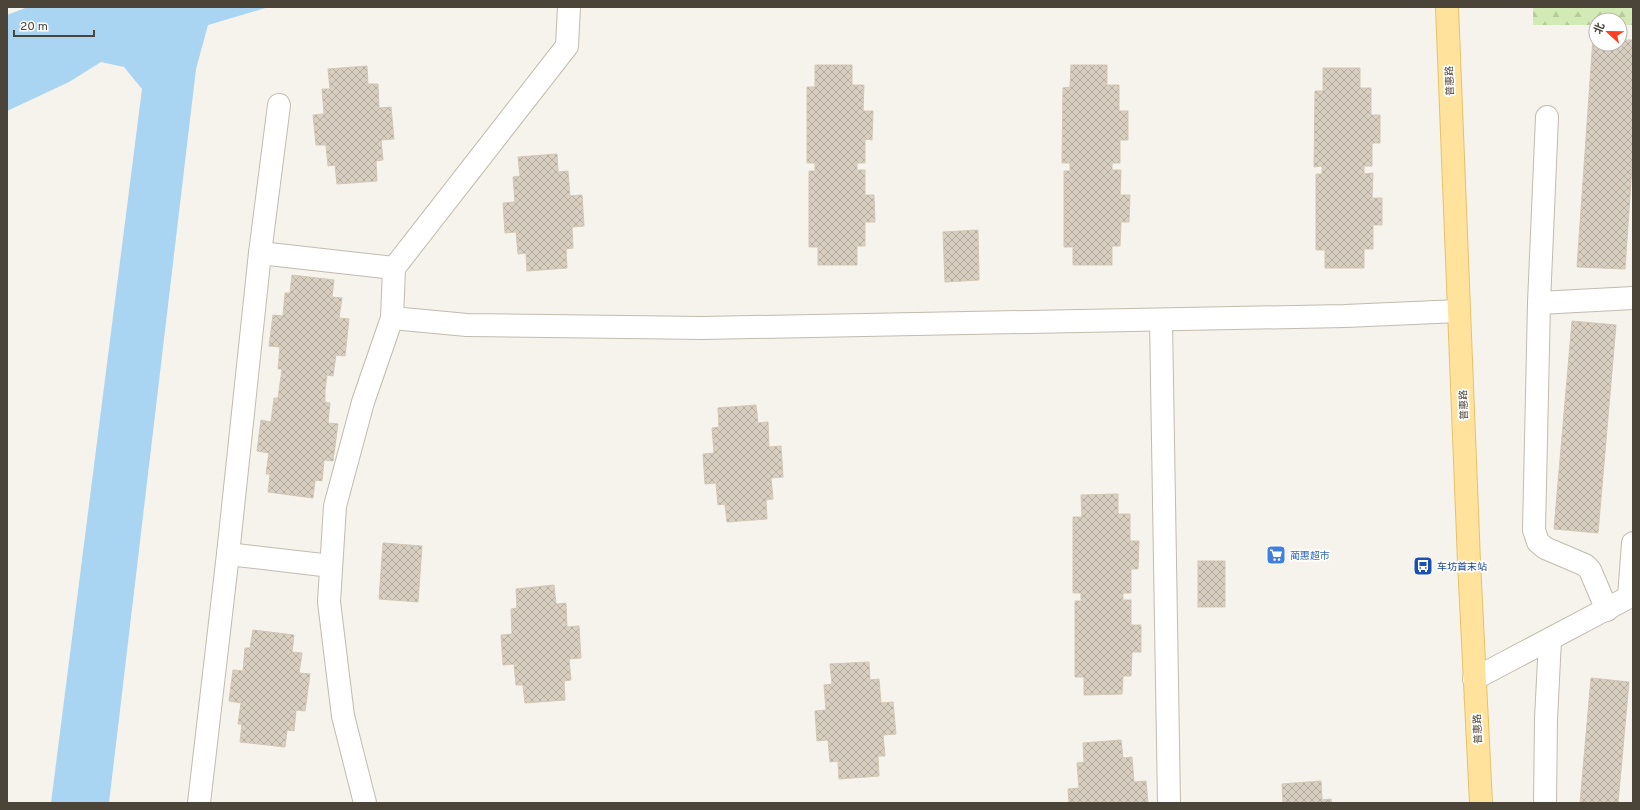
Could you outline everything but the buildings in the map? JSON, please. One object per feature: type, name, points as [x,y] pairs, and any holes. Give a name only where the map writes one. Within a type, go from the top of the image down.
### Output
[{"type":"main road","name":"普惠路","points":[[1447,11],[1474,679],[1481,803]]},
{"type":"lane","points":[[365,803],[343,716],[329,602],[335,506],[363,402],[392,318],[394,268],[567,46],[569,9]]},
{"type":"lane","points":[[199,803],[228,554],[260,253],[279,105]]},
{"type":"lane","points":[[1547,117],[1539,303],[1534,530],[1538,542],[1545,548],[1585,566],[1590,570],[1606,610]]},
{"type":"lane","points":[[260,253],[394,268]]},
{"type":"lane","points":[[1539,303],[1633,298]]},
{"type":"lane","points":[[392,318],[467,325],[703,328],[1345,316],[1459,311]]},
{"type":"lane","points":[[1161,320],[1169,803]]},
{"type":"lane","points":[[1474,679],[1631,596],[1633,543]]},
{"type":"lane","points":[[228,554],[331,566]]},
{"type":"lane","points":[[1545,803],[1546,719],[1550,640]]},
{"type":"green space","points":[[1533,7],[1633,7],[1633,25],[1628,25],[1628,12],[1588,12],[1588,25],[1533,25]]},
{"type":"water","points":[[28,7],[269,7],[208,25],[196,69],[109,803],[51,803],[142,89],[124,67],[101,62],[69,82],[7,111],[7,15]]},
{"type":"place","name":"蔺惠超市","points":[[1276,555]]},
{"type":"place","name":"车坊首末站","points":[[1423,566]]}]
